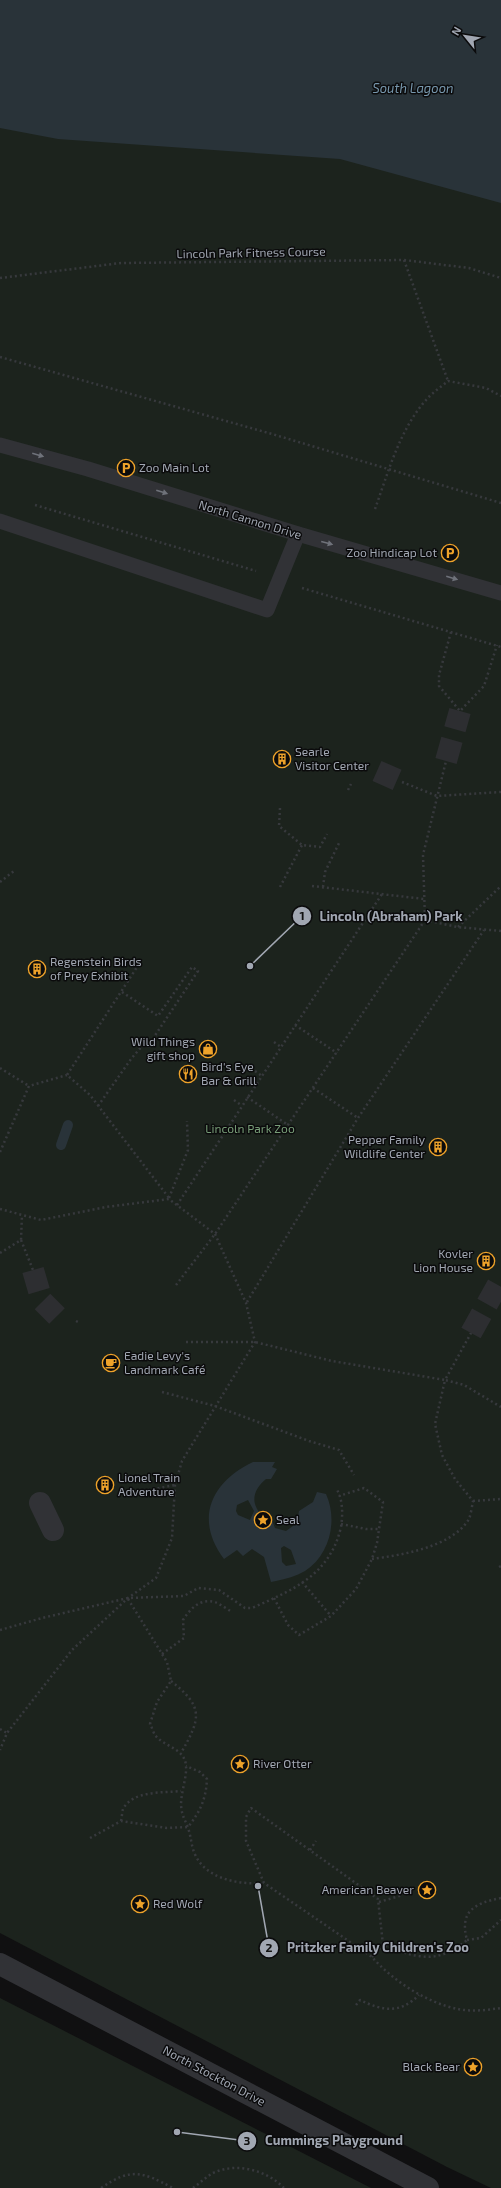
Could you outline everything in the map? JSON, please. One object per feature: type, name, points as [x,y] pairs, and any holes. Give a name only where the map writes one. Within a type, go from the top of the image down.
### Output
[{"type":"street","points":[[40,1503],[53,1530]]},
{"type":"street","name":"North Stockton Drive","points":[[0,1964],[428,2188]]},
{"type":"lane","name":"North Cannon Drive","points":[[0,444],[88,469],[298,534],[501,593]]},
{"type":"lane","points":[[0,521],[267,610],[298,534]]},
{"type":"path","name":"Lincoln Park Fitness Course","points":[[0,278],[121,263],[404,260],[470,268],[501,278]]},
{"type":"path","points":[[404,260],[448,381]]},
{"type":"path","points":[[0,357],[389,469],[501,503]]},
{"type":"path","points":[[448,381],[486,388],[501,396]]},
{"type":"path","points":[[375,509],[389,469],[411,420],[427,399],[448,381]]},
{"type":"path","points":[[31,504],[244,566],[279,580],[501,647]]},
{"type":"path","points":[[451,632],[439,675],[439,686],[460,712],[484,686],[497,645]]},
{"type":"path","points":[[176,1285],[215,1234],[425,920],[423,855],[446,761]]},
{"type":"path","points":[[402,782],[437,796],[501,792]]},
{"type":"path","points":[[348,790],[351,784]]},
{"type":"path","points":[[280,808],[279,826],[302,846],[320,847],[327,834]]},
{"type":"path","points":[[322,888],[325,872],[340,841]]},
{"type":"path","points":[[280,887],[302,846]]},
{"type":"path","points":[[0,882],[14,871]]},
{"type":"path","points":[[312,886],[424,899]]},
{"type":"path","points":[[458,927],[501,886]]},
{"type":"path","points":[[177,1205],[241,1105],[262,1076],[382,894]]},
{"type":"path","points":[[425,920],[458,927],[501,931]]},
{"type":"path","points":[[246,1303],[358,1118],[484,930]]},
{"type":"path","points":[[0,1068],[29,1086],[67,1075],[140,964]]},
{"type":"path","points":[[122,992],[158,1016],[192,967],[198,971],[154,1036],[155,1042]]},
{"type":"path","points":[[295,1025],[337,1053]]},
{"type":"path","points":[[274,1042],[281,1047]]},
{"type":"path","points":[[98,1106],[142,1046],[151,1047]]},
{"type":"path","points":[[255,1071],[262,1076]]},
{"type":"path","points":[[0,1750],[7,1733],[72,1650],[128,1598],[156,1578],[172,1538],[175,1485],[182,1461],[255,1342],[246,1303],[215,1234],[169,1199],[90,1095],[67,1075]]},
{"type":"path","points":[[0,1152],[29,1086]]},
{"type":"path","points":[[313,1088],[358,1118]]},
{"type":"path","points":[[247,1097],[288,1126]]},
{"type":"path","points":[[234,1100],[241,1105]]},
{"type":"path","points":[[169,1199],[188,1150],[187,1122]]},
{"type":"path","points":[[0,1209],[41,1220],[106,1207],[169,1199]]},
{"type":"path","points":[[22,1215],[21,1240],[33,1270]]},
{"type":"path","points":[[0,1253],[21,1240]]},
{"type":"path","points":[[76,1321],[80,1323]]},
{"type":"path","points":[[471,1333],[444,1380],[435,1424],[442,1454],[455,1479],[474,1501]]},
{"type":"path","points":[[186,1342],[255,1342],[332,1361],[444,1380],[464,1385],[501,1407]]},
{"type":"path","points":[[162,1392],[215,1406],[309,1441],[339,1450],[354,1475]]},
{"type":"path","points":[[128,1494],[175,1485]]},
{"type":"path","points":[[0,1630],[42,1618],[128,1598],[184,1596],[198,1588],[219,1590],[245,1608],[252,1608],[274,1598],[302,1582],[317,1571],[328,1558],[336,1544],[341,1524],[342,1508],[336,1488]]},
{"type":"path","points":[[274,1598],[288,1626],[299,1635],[331,1616],[356,1589],[372,1559],[379,1530],[383,1502],[364,1488],[339,1496]]},
{"type":"path","points":[[474,1501],[501,1499]]},
{"type":"path","points":[[372,1559],[401,1555],[434,1544],[455,1534],[469,1518],[474,1501]]},
{"type":"path","points":[[341,1524],[379,1530]]},
{"type":"path","points":[[302,1582],[331,1616]]},
{"type":"path","points":[[128,1598],[167,1662],[171,1681],[186,1693],[194,1705],[197,1716],[194,1730],[181,1753]]},
{"type":"path","points":[[162,1654],[184,1638],[183,1620],[190,1610],[200,1603],[215,1602],[232,1612]]},
{"type":"path","points":[[171,1681],[157,1702],[150,1724],[156,1736],[181,1753],[186,1766],[182,1792],[183,1820],[188,1827],[194,1853],[205,1869],[227,1880],[246,1884],[264,1883]]},
{"type":"path","points":[[0,1729],[7,1733]]},
{"type":"path","points":[[186,1766],[200,1772],[207,1780],[207,1794],[199,1812],[188,1827]]},
{"type":"path","points":[[121,1821],[123,1809],[133,1798],[145,1794],[182,1792]]},
{"type":"path","points":[[372,1957],[383,1945],[378,1899],[251,1808],[246,1817],[246,1841],[264,1883],[372,1957],[385,1973],[419,1995],[458,2009],[484,2011],[501,2008]]},
{"type":"path","points":[[90,1838],[121,1821],[167,1828],[188,1827]]},
{"type":"path","points":[[310,1850],[316,1841]]},
{"type":"path","points":[[379,1902],[402,1895]]},
{"type":"path","points":[[467,1940],[463,1926],[465,1917],[473,1908],[486,1901],[501,1898]]},
{"type":"path","points":[[383,1945],[410,1956],[429,1957],[443,1955],[457,1948],[467,1940],[481,1938],[501,1920]]},
{"type":"path","points":[[356,2005],[360,2000],[376,2008],[391,2010],[411,2003],[419,1995]]},
{"type":"path","points":[[194,2188],[213,2174],[226,2169],[240,2168],[258,2171],[279,2183],[284,2188]]},
{"type":"path","points":[[101,2188],[117,2177],[135,2173],[149,2176],[173,2188]]},
{"type":"green space","name":"Lincoln Park Zoo","points":[[0,0],[501,0],[501,2188],[491,2188],[447,2167],[0,1933]]},
{"type":"green space","points":[[0,1998],[371,2188],[0,2188]]},
{"type":"water","name":"South Lagoon","points":[[0,0],[501,0],[501,203],[340,159],[58,139],[0,128]]},
{"type":"water","points":[[253,1462],[275,1462],[272,1467],[277,1469],[271,1479],[266,1479],[259,1486],[254,1499],[256,1508],[259,1512],[270,1515],[275,1528],[286,1531],[297,1523],[299,1511],[313,1502],[317,1492],[326,1494],[330,1504],[331,1515],[329,1536],[321,1556],[305,1571],[291,1577],[271,1582],[264,1557],[252,1549],[243,1556],[237,1550],[224,1559],[215,1544],[210,1530],[209,1516],[217,1491],[238,1470]],"holes":[[[248,1500],[254,1511],[250,1520],[238,1515],[236,1511],[237,1505]],[[284,1546],[291,1550],[296,1564],[286,1566],[282,1562],[281,1548]]]},
{"type":"waterway","points":[[61,1145],[68,1125]]},
{"type":"tunnel","points":[[446,761],[460,711]]},
{"type":"tunnel","points":[[377,771],[402,782]]},
{"type":"tunnel","points":[[33,1270],[42,1301],[57,1316]]},
{"type":"tunnel","points":[[471,1333],[501,1279]]},
{"type":"place","name":"Zoo Main Lot","points":[[126,468]]},
{"type":"place","name":"Zoo Hindicap Lot","points":[[450,553]]},
{"type":"place","name":"Searle Visitor Center","points":[[282,759]]},
{"type":"place","name":"Lincoln (Abraham) Park","points":[[250,966]]},
{"type":"place","name":"Regenstein Birds of Prey Exhibit","points":[[37,969]]},
{"type":"place","name":"Wild Things gift shop","points":[[208,1049]]},
{"type":"place","name":"Bird's Eye Bar & Grill","points":[[188,1074]]},
{"type":"place","name":"Pepper Family Wildlife Center","points":[[438,1147]]},
{"type":"place","name":"Kovler Lion House","points":[[486,1261]]},
{"type":"place","name":"Eadie Levy's Landmark Café","points":[[111,1363]]},
{"type":"place","name":"Lionel Train Adventure","points":[[105,1485]]},
{"type":"place","name":"Seal","points":[[263,1520]]},
{"type":"place","name":"River Otter","points":[[240,1764]]},
{"type":"place","name":"Pritzker Family Children's Zoo","points":[[258,1886]]},
{"type":"place","name":"American Beaver","points":[[427,1890]]},
{"type":"place","name":"Red Wolf","points":[[140,1904]]},
{"type":"place","name":"Black Bear","points":[[473,2067]]},
{"type":"place","name":"Cummings Playground","points":[[177,2132]]}]
